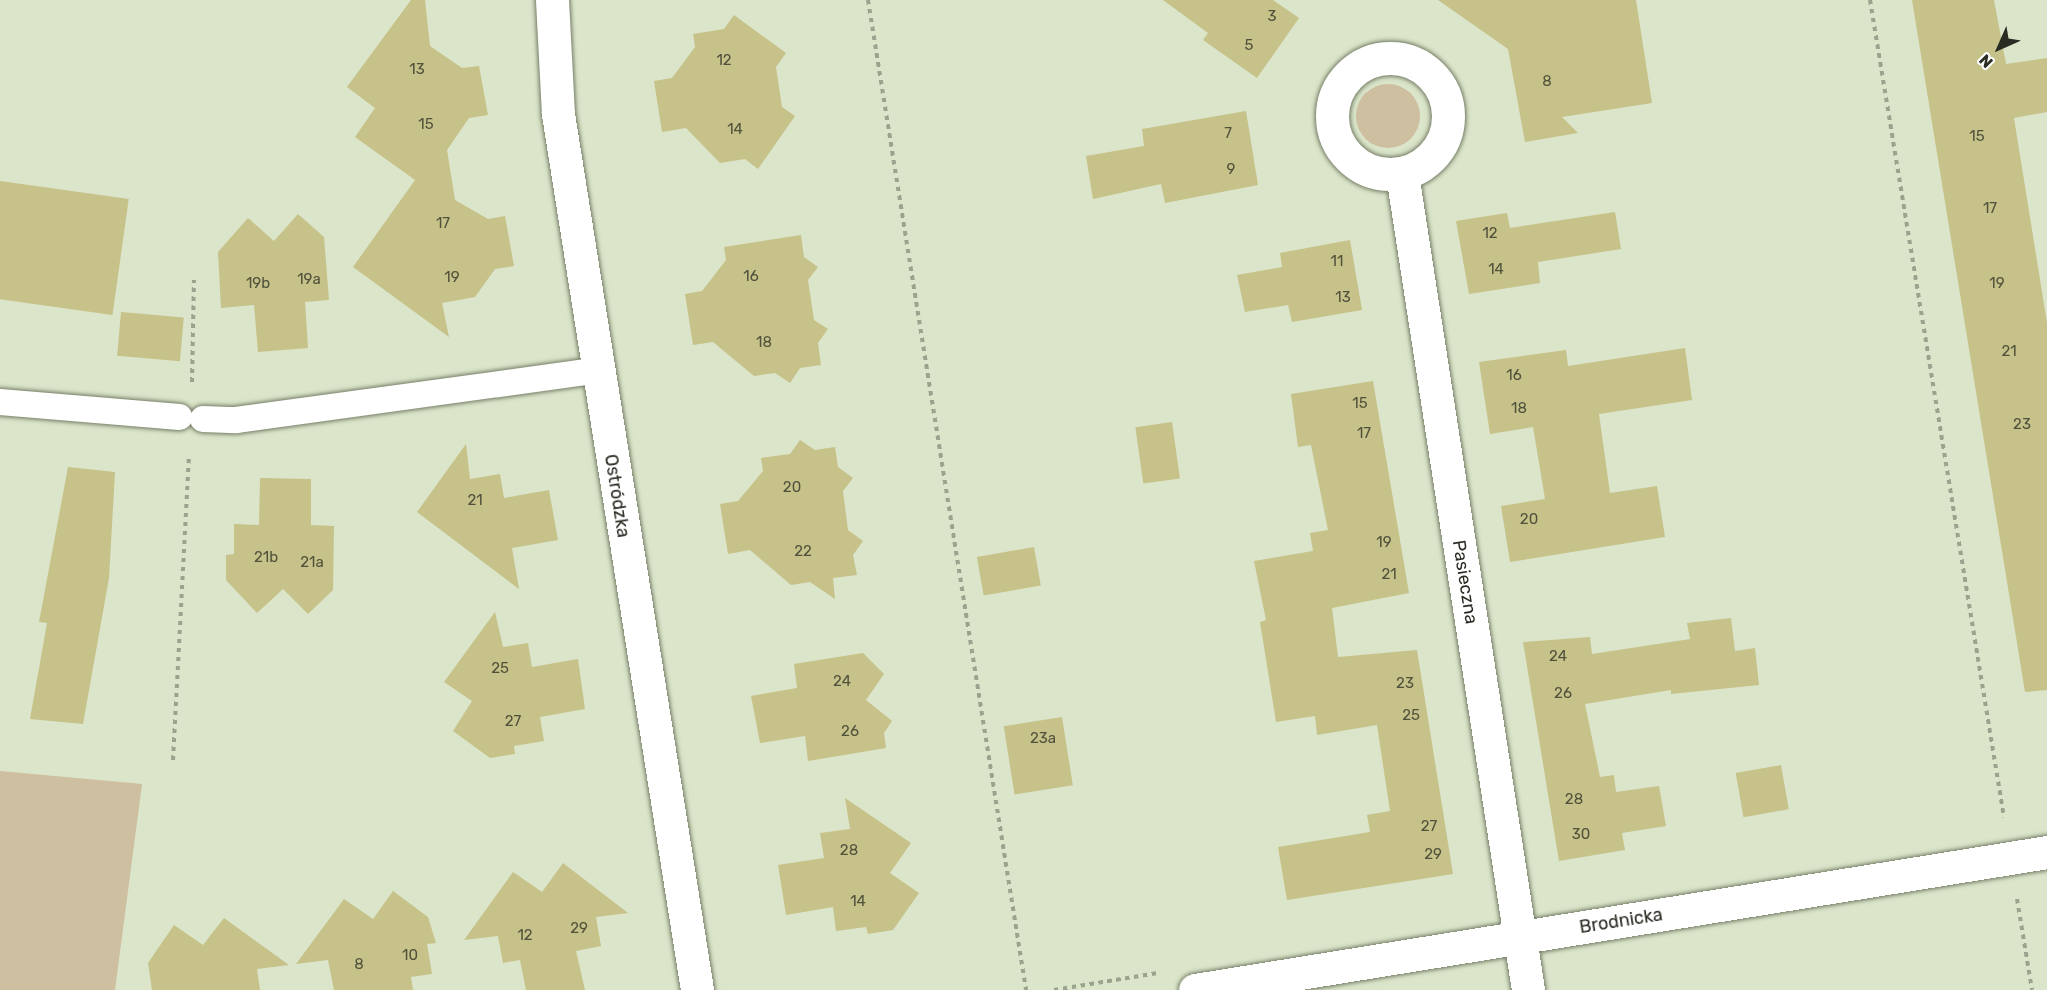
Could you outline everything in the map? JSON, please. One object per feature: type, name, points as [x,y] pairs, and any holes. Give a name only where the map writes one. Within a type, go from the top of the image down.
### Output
[{"type":"street","name":"Ostródzka","points":[[552,0],[558,114],[596,371],[697,990]]},
{"type":"street","name":"Pasieczna","points":[[1402,174],[1528,990]]},
{"type":"street","name":"Brodnicka","points":[[1195,990],[2047,852]]},
{"type":"lane","points":[[0,402],[236,420],[596,371]]},
{"type":"path","points":[[868,0],[1026,990]]},
{"type":"path","points":[[1870,0],[2032,990]]},
{"type":"path","points":[[192,394],[194,279]]},
{"type":"path","points":[[173,760],[190,441]]},
{"type":"shaded area","points":[[1388,84],[1406,90],[1414,98],[1420,116],[1414,134],[1406,142],[1388,148],[1370,142],[1362,134],[1356,116],[1362,98],[1370,90]]},
{"type":"shaded area","points":[[0,771],[142,784],[115,990],[0,990]]},
{"type":"building","points":[[411,0],[425,0],[430,46],[462,68],[479,66],[488,115],[469,118],[447,150],[455,200],[488,219],[505,216],[514,266],[495,269],[475,297],[442,303],[449,337],[353,267],[415,180],[355,137],[375,108],[347,87]]},
{"type":"building","points":[[1163,0],[1273,0],[1299,18],[1257,78],[1203,40],[1208,33]]},
{"type":"building","points":[[1438,0],[1636,0],[1652,103],[1562,117],[1578,133],[1525,142],[1508,49]]},
{"type":"building","points":[[1912,0],[1994,0],[2006,64],[2047,58],[2047,112],[2014,118],[2047,323],[2047,690],[2025,692]]},
{"type":"building","points":[[734,15],[786,53],[776,67],[782,107],[795,116],[758,169],[745,159],[720,163],[686,128],[662,132],[654,81],[672,78],[695,47],[693,34],[724,29]]},
{"type":"building","points":[[1246,111],[1258,185],[1165,203],[1161,184],[1093,199],[1086,156],[1144,146],[1142,129]]},
{"type":"building","points":[[0,181],[129,199],[112,315],[0,299]]},
{"type":"building","points":[[1615,212],[1621,249],[1538,262],[1540,283],[1469,294],[1456,221],[1507,213],[1510,228]]},
{"type":"building","points":[[298,214],[324,237],[329,300],[305,302],[308,348],[258,352],[254,305],[221,308],[218,252],[248,218],[274,241]]},
{"type":"building","points":[[801,235],[804,257],[818,267],[808,280],[814,320],[828,329],[818,343],[821,365],[800,368],[790,383],[775,373],[754,376],[713,342],[693,345],[685,294],[702,291],[726,260],[724,247]]},
{"type":"building","points":[[1350,240],[1362,310],[1292,322],[1288,305],[1245,312],[1237,275],[1282,267],[1280,253]]},
{"type":"building","points":[[121,312],[184,317],[180,361],[117,356]]},
{"type":"building","points":[[1685,348],[1692,400],[1599,414],[1610,493],[1657,486],[1665,537],[1510,562],[1501,506],[1545,499],[1533,427],[1490,434],[1479,362],[1566,350],[1568,366]]},
{"type":"building","points":[[1373,381],[1409,593],[1332,608],[1338,657],[1417,650],[1453,874],[1287,900],[1278,847],[1370,832],[1367,815],[1390,811],[1377,725],[1317,735],[1315,716],[1276,722],[1260,622],[1266,620],[1254,561],[1313,551],[1310,533],[1328,530],[1311,445],[1298,447],[1291,394]]},
{"type":"building","points":[[1172,422],[1180,478],[1143,484],[1135,427]]},
{"type":"building","points":[[800,440],[815,450],[835,447],[838,467],[853,478],[843,491],[848,530],[863,541],[853,555],[857,575],[833,578],[835,599],[810,582],[791,585],[750,550],[728,554],[720,504],[738,501],[763,471],[761,458],[790,454]]},
{"type":"building","points":[[466,444],[470,479],[500,474],[504,498],[549,490],[558,540],[512,548],[519,589],[417,512]]},
{"type":"building","points":[[68,467],[115,472],[109,578],[83,724],[30,719],[47,623],[39,622]]},
{"type":"building","points":[[260,478],[311,479],[311,525],[334,526],[333,590],[308,614],[283,589],[257,613],[226,580],[226,555],[234,554],[234,524],[259,525]]},
{"type":"building","points":[[1034,547],[1041,585],[984,595],[977,557]]},
{"type":"building","points":[[495,612],[503,647],[528,643],[532,667],[578,659],[585,709],[540,717],[544,741],[514,746],[515,754],[490,758],[453,731],[472,701],[444,682]]},
{"type":"building","points":[[1731,618],[1735,651],[1755,648],[1759,685],[1671,694],[1671,690],[1585,704],[1600,777],[1614,775],[1616,792],[1659,786],[1666,826],[1622,833],[1625,850],[1559,861],[1523,642],[1590,637],[1592,654],[1690,639],[1687,623]]},
{"type":"building","points":[[863,653],[884,674],[866,700],[892,721],[884,733],[886,748],[808,761],[805,736],[760,743],[751,696],[797,688],[794,664]]},
{"type":"building","points":[[1062,717],[1073,785],[1015,794],[1004,726]]},
{"type":"building","points":[[1781,765],[1789,809],[1744,817],[1736,773]]},
{"type":"building","points":[[845,798],[911,843],[890,873],[919,893],[893,930],[868,934],[866,927],[836,931],[833,907],[786,915],[778,865],[824,858],[820,833],[850,829]]},
{"type":"building","points":[[563,863],[628,913],[596,917],[601,946],[576,951],[585,990],[526,990],[520,960],[503,963],[498,936],[464,940],[513,872],[542,892]]},
{"type":"building","points":[[393,891],[428,917],[436,943],[427,944],[432,974],[411,977],[413,990],[334,990],[328,960],[296,964],[344,899],[373,919]]},
{"type":"building","points":[[224,918],[289,965],[257,969],[260,990],[152,990],[148,963],[174,925],[203,945]]}]
